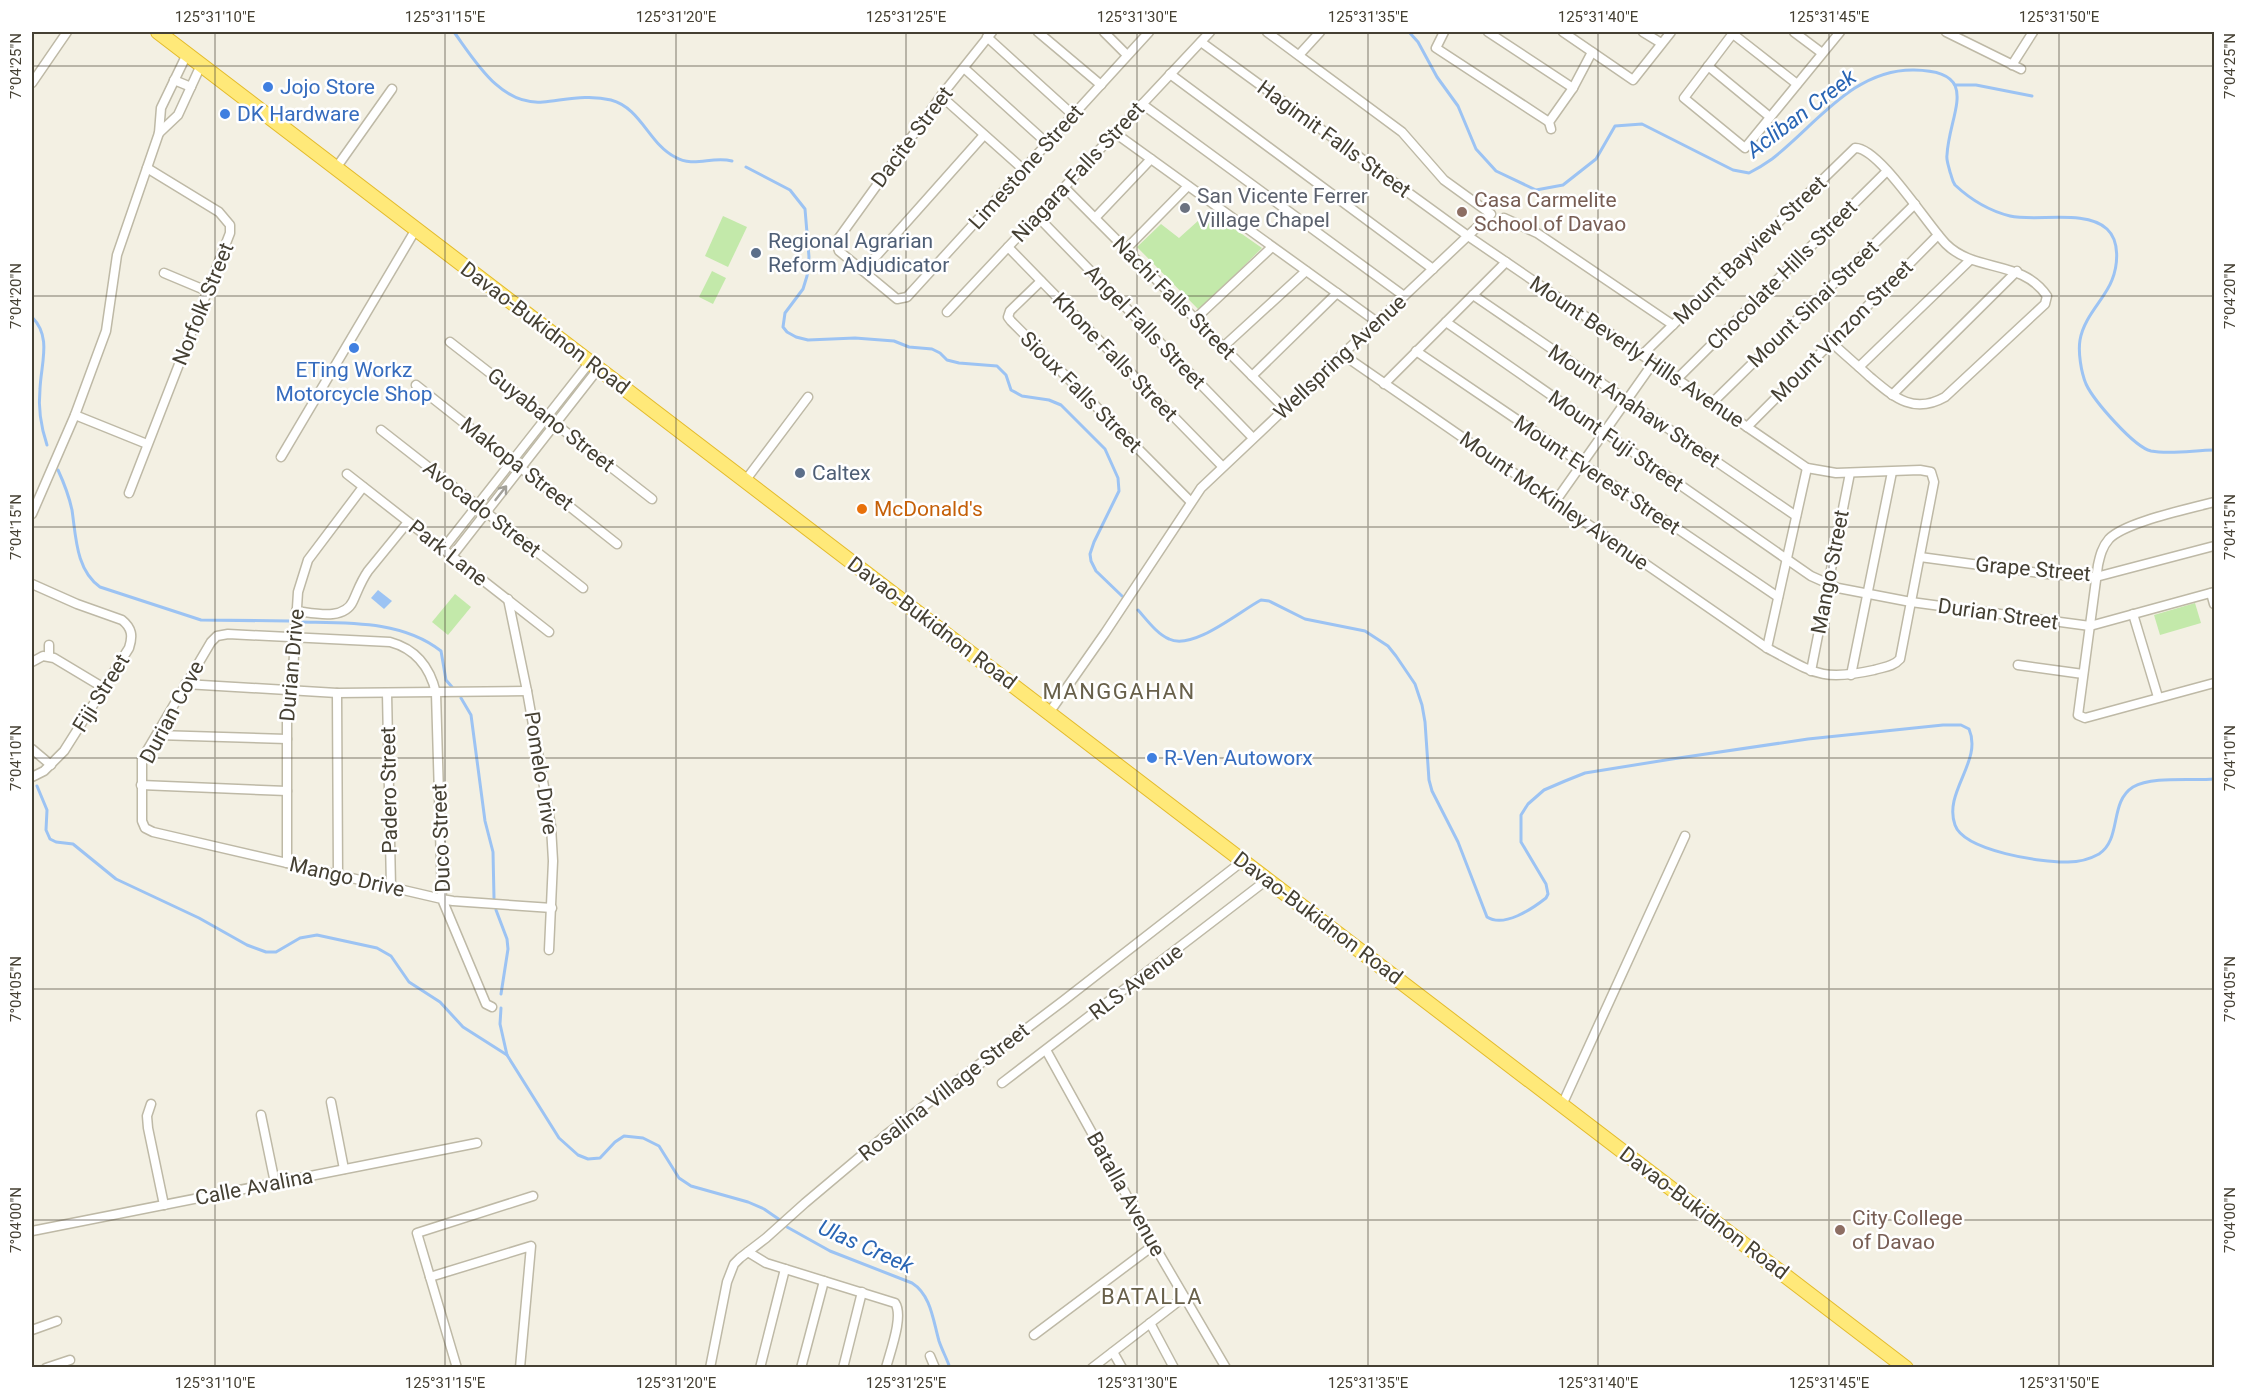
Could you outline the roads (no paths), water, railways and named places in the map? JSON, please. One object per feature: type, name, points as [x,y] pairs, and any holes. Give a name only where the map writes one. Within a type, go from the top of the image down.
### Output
[{"type":"highway","name":"Davao-Bukidnon Road","points":[[158,32],[1906,1368]]},
{"type":"street","points":[[32,83],[67,32]]},
{"type":"street","points":[[1038,32],[1101,85]]},
{"type":"street","points":[[1104,32],[1128,55]]},
{"type":"street","name":"Limestone Street","points":[[863,271],[895,298],[907,297],[1149,32]]},
{"type":"street","name":"Niagara Falls Street","points":[[947,312],[1210,32]]},
{"type":"street","points":[[1269,32],[1299,55],[1320,32]]},
{"type":"street","points":[[1444,32],[1436,48],[1550,125],[1592,52]]},
{"type":"street","points":[[1488,32],[1573,88]]},
{"type":"street","points":[[1563,32],[1634,80],[1671,32]]},
{"type":"street","points":[[1643,32],[1661,43]]},
{"type":"street","points":[[1794,32],[1822,53]]},
{"type":"street","points":[[1797,84],[1733,33],[1684,98],[1745,148],[1840,32]]},
{"type":"street","points":[[1946,32],[2017,67],[2033,32]]},
{"type":"street","points":[[990,34],[1073,115]]},
{"type":"street","name":"Dacite Street","points":[[863,271],[839,251],[836,245],[837,238],[941,96],[990,34]]},
{"type":"street","name":"Hagimit Falls Street","points":[[1201,42],[1468,236]]},
{"type":"street","points":[[32,514],[75,415],[106,331],[117,255],[159,133],[161,108],[187,54]]},
{"type":"street","name":"Wellspring Avenue","points":[[1049,713],[1105,633],[1190,501],[1222,466],[1491,214],[1444,180],[1402,132],[1299,55]]},
{"type":"street","points":[[159,133],[178,116],[201,65]]},
{"type":"street","points":[[1708,66],[1770,117]]},
{"type":"street","points":[[964,68],[1048,144]]},
{"type":"street","points":[[1170,74],[1433,268]]},
{"type":"street","points":[[174,80],[191,87]]},
{"type":"street","points":[[336,168],[392,89]]},
{"type":"street","points":[[941,96],[1024,170]]},
{"type":"street","points":[[1142,104],[1404,296]]},
{"type":"street","points":[[1114,133],[1377,322]]},
{"type":"street","points":[[863,271],[984,135]]},
{"type":"street","name":"Mount Bayview Street","points":[[1642,355],[1852,149],[1858,147],[1863,149],[1887,171]]},
{"type":"street","points":[[1095,218],[1151,159]]},
{"type":"street","name":"Norfolk Street","points":[[129,493],[207,291],[228,243],[230,225],[219,212],[147,168]]},
{"type":"street","points":[[1831,342],[1892,395],[1904,402],[1929,404],[1945,398],[2045,304],[2047,299],[2045,293],[2034,282],[2017,271],[1969,261],[1954,251],[1938,235],[1887,171]]},
{"type":"street","name":"Chocolate Hills Street","points":[[1677,379],[1887,171]]},
{"type":"street","points":[[1126,249],[1188,186]]},
{"type":"street","name":"Nachi Falls Street","points":[[1064,187],[1285,409]]},
{"type":"street","name":"Mount Sinai Street","points":[[1712,403],[1915,204]]},
{"type":"street","name":"Angel Falls Street","points":[[1036,216],[1253,438]]},
{"type":"street","points":[[1504,218],[1537,233],[1673,325]]},
{"type":"street","points":[[281,457],[416,229]]},
{"type":"street","name":"Mount Vinzon Street","points":[[1747,427],[1938,235]]},
{"type":"street","name":"Mount Beverly Hills Avenue","points":[[1468,236],[1807,468]]},
{"type":"street","name":"Khone Falls Street","points":[[1008,247],[1222,466]]},
{"type":"street","points":[[1195,319],[1272,247]]},
{"type":"street","points":[[1859,367],[1969,261]]},
{"type":"street","points":[[1384,384],[1506,262]]},
{"type":"street","points":[[1223,347],[1306,271]]},
{"type":"street","points":[[1892,395],[2017,271]]},
{"type":"street","points":[[164,273],[207,291]]},
{"type":"street","name":"Sioux Falls Street","points":[[1041,281],[1010,311],[1009,319],[1190,501]]},
{"type":"street","points":[[1252,376],[1337,293]]},
{"type":"street","name":"Mount Anahaw Street","points":[[1473,295],[1796,516]]},
{"type":"street","name":"Mount Fuji Street","points":[[1446,322],[1603,433],[1787,558]]},
{"type":"street","name":"Guyabano Street","points":[[450,342],[652,499]]},
{"type":"street","name":"Mount Everest Street","points":[[1416,351],[1778,597]]},
{"type":"street","name":"Mount McKinley Avenue","points":[[1342,354],[1767,648],[1811,671],[1825,675],[1851,675],[1890,666],[1897,662],[1901,655],[1911,602]]},
{"type":"street","points":[[1555,502],[1653,363]]},
{"type":"street","points":[[443,549],[546,417],[569,389],[594,365]]},
{"type":"street","points":[[452,556],[577,395],[594,365]]},
{"type":"street","name":"Makopa Street","points":[[416,385],[617,544]]},
{"type":"street","points":[[569,389],[577,395]]},
{"type":"street","points":[[745,481],[808,397]]},
{"type":"street","points":[[75,415],[147,444]]},
{"type":"street","name":"Avocado Street","points":[[381,430],[583,588]]},
{"type":"street","points":[[1767,648],[1807,468],[1850,473],[1927,470],[1931,472],[1934,482],[1911,602]]},
{"type":"street","points":[[1851,675],[1892,472]]},
{"type":"street","name":"Mango Street","points":[[1811,671],[1850,473]]},
{"type":"street","name":"Park Lane","points":[[347,474],[549,632]]},
{"type":"street","name":"Durian Drive","points":[[287,863],[286,739],[298,592],[308,560],[363,487]]},
{"type":"street","points":[[2214,501],[2124,528],[2109,539],[2104,546],[2096,577],[2078,712],[2080,718],[2085,718],[2214,682]]},
{"type":"street","points":[[296,611],[330,614],[346,610],[368,571],[408,522]]},
{"type":"street","name":"Grape Street","points":[[1920,557],[2048,574],[2096,577],[2214,546]]},
{"type":"street","name":"Durian Street","points":[[1787,558],[1811,576],[1828,585],[1911,602],[2090,626],[2213,592]]},
{"type":"street","name":"Fiji Street","points":[[32,584],[122,620],[128,624],[131,634],[129,648],[64,751],[51,765],[32,777]]},
{"type":"street","points":[[2213,592],[2214,604]]},
{"type":"street","name":"Pomelo Drive","points":[[508,599],[552,833],[552,908],[549,950]]},
{"type":"street","points":[[2133,614],[2158,697]]},
{"type":"street","name":"Durian Cove","points":[[145,828],[142,821],[142,759],[211,642],[217,636],[228,634],[295,637]]},
{"type":"street","points":[[295,637],[390,642],[401,645],[417,655],[423,663],[432,678],[436,693]]},
{"type":"street","points":[[49,645],[49,656]]},
{"type":"street","points":[[32,662],[37,658],[49,656],[104,688]]},
{"type":"street","points":[[2018,665],[2083,674]]},
{"type":"street","points":[[185,684],[337,693],[527,691]]},
{"type":"street","points":[[337,693],[338,875]]},
{"type":"street","name":"Padero Street","points":[[387,693],[392,887]]},
{"type":"street","name":"Duco Street","points":[[436,693],[442,899],[486,1004],[492,1007]]},
{"type":"street","points":[[157,735],[286,739]]},
{"type":"street","points":[[32,749],[51,765]]},
{"type":"street","points":[[141,785],[287,791]]},
{"type":"street","name":"Mango Drive","points":[[145,828],[153,832],[442,899],[552,908]]},
{"type":"street","points":[[1562,1105],[1684,836]]},
{"type":"street","name":"Rosalina Village Street","points":[[710,1368],[730,1272],[734,1264],[887,1134],[1244,860]]},
{"type":"street","name":"RLS Avenue","points":[[1002,1083],[1268,879]]},
{"type":"street","name":"Batalla Avenue","points":[[1046,1050],[1154,1245],[1226,1368]]},
{"type":"street","points":[[331,1102],[344,1169]]},
{"type":"street","points":[[151,1104],[147,1116],[148,1128],[164,1205]]},
{"type":"street","points":[[261,1115],[275,1183]]},
{"type":"street","name":"Calle Avalina","points":[[32,1231],[477,1143]]},
{"type":"street","points":[[458,1368],[417,1233],[533,1196]]},
{"type":"street","points":[[1034,1335],[1154,1245]]},
{"type":"street","points":[[430,1277],[531,1246],[520,1368]]},
{"type":"street","points":[[748,1252],[760,1260],[785,1269],[891,1301],[898,1308],[898,1318],[885,1368]]},
{"type":"street","points":[[760,1368],[785,1269]]},
{"type":"street","points":[[801,1368],[824,1281]]},
{"type":"street","points":[[843,1368],[862,1292]]},
{"type":"street","points":[[1092,1368],[1184,1297]]},
{"type":"street","points":[[32,1330],[57,1321]]},
{"type":"street","points":[[1150,1323],[1174,1368]]},
{"type":"street","points":[[1113,1352],[1122,1368]]},
{"type":"street","points":[[927,1368],[930,1356],[935,1368]]},
{"type":"street","points":[[46,1368],[70,1360]]},
{"type":"water","points":[[378,590],[392,601],[384,609],[371,598]]},
{"type":"waterway","points":[[454,32],[480,68],[514,97],[543,102],[585,97],[611,100],[630,110],[658,144],[675,157],[689,162],[732,161]]},
{"type":"waterway","name":"Acliban Creek","points":[[1409,32],[1418,42],[1437,77],[1458,106],[1476,149],[1496,171],[1536,190],[1563,185],[1596,159],[1615,126],[1642,124],[1733,170],[1749,173],[1772,159],[1837,101],[1872,79],[1892,72],[1914,70],[1935,72],[1949,78],[1955,86],[1957,97],[1947,157],[1955,185],[1981,204],[2003,214],[2021,217],[2087,219],[2107,229],[2114,240],[2117,253],[2114,274],[2109,287],[2082,331],[2079,345],[2080,362],[2090,392],[2125,433],[2144,448],[2159,452],[2214,450]]},
{"type":"waterway","points":[[1955,85],[1976,85],[2032,96]]},
{"type":"waterway","points":[[746,167],[790,190],[805,209],[809,257],[807,276],[803,289],[785,313],[783,327],[787,332],[808,340],[855,338],[894,341],[909,347],[932,349],[947,360],[959,363],[997,366],[1006,375],[1011,390],[1022,396],[1049,400],[1061,405],[1105,449],[1118,478],[1119,491],[1090,554],[1096,571],[1122,596]]},
{"type":"waterway","points":[[32,317],[42,333],[44,342],[39,403],[47,445]]},
{"type":"waterway","points":[[58,470],[71,505],[78,552],[86,572],[100,587],[201,620],[289,621]]},
{"type":"waterway","points":[[1138,610],[1160,634],[1179,641],[1191,640],[1203,635],[1261,600],[1269,601],[1305,619],[1365,631],[1388,646],[1415,684],[1425,722],[1429,780],[1432,791],[1458,842],[1487,917],[1494,920],[1518,916],[1546,898],[1548,894],[1546,884],[1521,842],[1521,815],[1528,804],[1544,790],[1585,773],[1808,739],[1961,725],[1969,729],[1972,741],[1968,765],[1954,801],[1955,825],[1961,834],[1973,842],[2005,854],[2056,862],[2080,861],[2099,854],[2111,839],[2121,802],[2133,787],[2161,780],[2214,779]]},
{"type":"waterway","points":[[300,622],[374,625],[392,628],[426,641],[441,651],[446,680],[452,687]]},
{"type":"waterway","points":[[461,698],[471,715],[485,821],[493,852],[494,898]]},
{"type":"waterway","points":[[37,786],[47,810],[46,830],[50,839],[73,844],[116,879],[199,918],[247,945],[266,952],[276,952],[300,938],[317,935],[377,948],[391,956],[409,982],[440,1002],[463,1027],[507,1055]]},
{"type":"waterway","points":[[496,910],[507,939],[508,949],[501,994]]},
{"type":"waterway","name":"Ulas Creek","points":[[501,1008],[500,1024],[507,1055],[559,1138],[578,1155],[588,1159],[600,1158],[624,1136],[643,1138],[659,1146],[679,1178],[691,1186],[748,1202],[780,1220]]},
{"type":"waterway","name":"Ulas Creek","points":[[787,1227],[830,1251],[912,1283],[918,1288],[927,1301],[950,1368]]},
{"type":"place","name":"Jojo Store","points":[[268,87]]},
{"type":"place","name":"DK Hardware","points":[[225,114]]},
{"type":"place","name":"San Vicente Ferrer Village Chapel","points":[[1185,208]]},
{"type":"place","name":"Casa Carmelite School of Davao","points":[[1462,212]]},
{"type":"place","name":"Regional Agrarian Reform Adjudicator","points":[[756,253]]},
{"type":"place","name":"ETing Workz Motorcycle Shop","points":[[354,348]]},
{"type":"place","name":"Caltex","points":[[800,473]]},
{"type":"place","name":"McDonald's","points":[[862,509]]},
{"type":"place","name":"R-Ven Autoworx","points":[[1152,758]]},
{"type":"place","name":"City College of Davao","points":[[1840,1230]]},
{"type":"district","name":"MANGGAHAN","points":[[1119,691]]},
{"type":"district","name":"BATALLA","points":[[1152,1296]]}]
